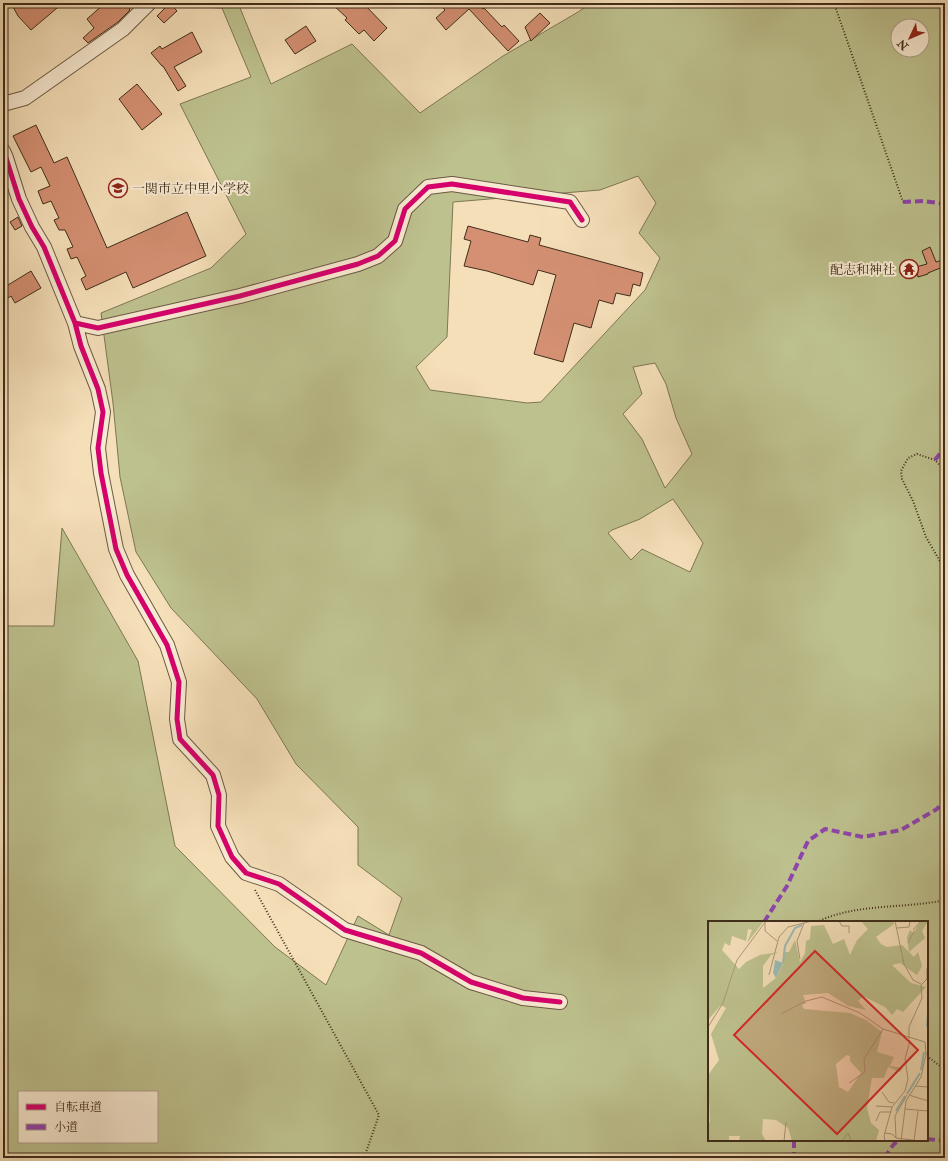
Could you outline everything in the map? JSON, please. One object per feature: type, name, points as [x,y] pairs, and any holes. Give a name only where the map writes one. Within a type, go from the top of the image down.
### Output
[{"type":"street","points":[[3,104],[25,98],[123,29],[149,3]]},
{"type":"street","points":[[3,151],[19,199],[32,227],[44,247],[75,323],[81,346],[98,389],[103,412],[98,448],[101,473],[116,548],[127,575],[167,645],[179,682],[177,719],[180,739],[213,775],[219,795],[218,826],[232,857],[246,874],[279,884],[345,930],[422,953],[471,982],[523,998],[560,1002]]},
{"type":"street","points":[[75,323],[98,328],[240,296],[358,264],[378,256],[395,240],[405,209],[428,187],[452,184],[570,202],[582,220]]},
{"type":"path","points":[[834,3],[903,202]]},
{"type":"path","points":[[945,471],[935,460],[917,454],[908,458],[901,471],[902,479],[913,501],[926,537],[945,570]]},
{"type":"path","points":[[246,874],[379,1115],[364,1158]]},
{"type":"path","points":[[819,921],[826,917],[854,910],[916,905],[945,900]]},
{"type":"path","points":[[928,1057],[945,1070]]},
{"type":"green space","points":[[198,3],[238,3],[271,84],[352,44],[420,113],[503,56],[591,3],[945,3],[945,1158],[3,1158],[3,626],[54,626],[62,528],[138,661],[175,846],[275,947],[326,985],[358,916],[389,935],[402,898],[358,865],[358,827],[296,764],[257,699],[171,608],[136,552],[120,477],[113,403],[101,313],[211,268],[246,234],[180,104],[251,77],[222,8],[201,7]],"holes":[[[638,176],[656,203],[639,233],[660,258],[645,290],[541,402],[527,403],[430,390],[416,367],[447,337],[453,202],[600,190]],[[655,363],[666,384],[676,418],[692,454],[665,488],[642,439],[623,414],[642,394],[633,367]],[[673,499],[703,543],[690,572],[642,549],[631,560],[608,533],[640,519]]]},
{"type":"building","points":[[11,3],[63,3],[31,30],[18,16]]},
{"type":"building","points":[[105,3],[137,3],[129,9],[130,10],[118,22],[88,43],[83,38],[94,28],[87,19]]},
{"type":"building","points":[[170,3],[177,11],[164,23],[157,16]]},
{"type":"building","points":[[331,3],[363,3],[387,28],[374,41],[364,30],[359,34],[345,20],[347,18]]},
{"type":"building","points":[[438,3],[476,3],[483,9],[484,8],[502,27],[504,25],[519,41],[508,51],[469,9],[446,30],[436,18],[445,10]]},
{"type":"building","points":[[540,13],[550,23],[531,41],[525,27]]},
{"type":"building","points":[[306,26],[316,41],[295,54],[285,40]]},
{"type":"building","points":[[192,32],[202,52],[174,67],[186,86],[178,91],[163,66],[151,53],[160,46],[162,49]]},
{"type":"building","points":[[137,84],[162,114],[142,130],[119,99]]},
{"type":"building","points":[[36,125],[54,163],[67,157],[107,248],[187,212],[206,256],[133,288],[126,272],[86,290],[81,279],[86,276],[77,257],[71,259],[67,249],[73,247],[65,230],[59,230],[54,220],[59,218],[51,201],[43,204],[38,191],[50,186],[41,167],[31,172],[13,136]]},
{"type":"building","points":[[18,217],[22,226],[15,230],[10,222]]},
{"type":"building","points":[[468,226],[528,242],[530,235],[541,238],[539,245],[643,273],[640,286],[633,284],[630,296],[616,293],[613,304],[599,300],[591,328],[574,323],[563,362],[534,354],[556,275],[538,270],[533,285],[487,271],[464,266],[471,241],[464,239]]},
{"type":"building","points":[[930,247],[936,262],[945,259],[945,266],[918,277],[916,267],[927,264],[922,251]]},
{"type":"building","points":[[31,271],[41,288],[15,303],[11,296],[3,301],[3,288]]},
{"type":"marked path","points":[[903,202],[924,201],[945,204]]},
{"type":"marked path","points":[[935,460],[945,447]]},
{"type":"marked path","points":[[765,921],[787,886],[808,841],[825,829],[863,837],[901,830],[937,809],[945,799]]},
{"type":"marked path","points":[[928,1139],[945,1141]]},
{"type":"marked path","points":[[794,1141],[794,1158]]},
{"type":"marked path","points":[[885,1158],[890,1149],[898,1141]]},
{"type":"cycle path","points":[[3,151],[19,199],[32,227],[44,247],[75,323],[81,346],[98,389],[103,412],[98,448],[101,473],[116,549],[127,575],[167,645],[179,682],[177,719],[180,739],[213,775],[219,795],[218,826],[232,857],[246,873],[279,884],[345,930],[421,953],[471,982],[523,998],[560,1002]]},
{"type":"cycle path","points":[[75,323],[98,328],[240,296],[358,264],[378,256],[395,241],[405,209],[428,187],[452,184],[570,202],[582,220]]},
{"type":"place","name":"一関市立中里小学校","points":[[118,188]]},
{"type":"place","name":"配志和神社","points":[[909,269]]}]
